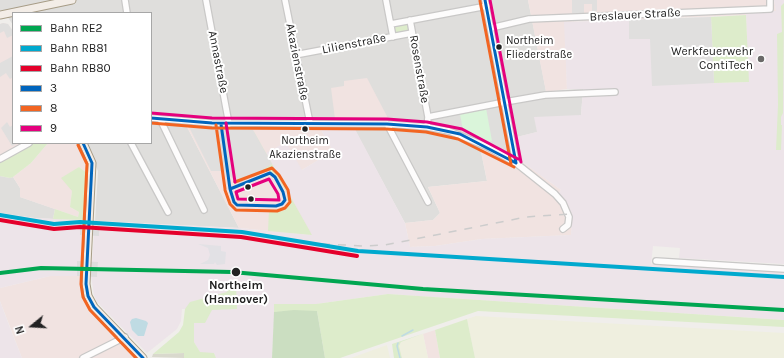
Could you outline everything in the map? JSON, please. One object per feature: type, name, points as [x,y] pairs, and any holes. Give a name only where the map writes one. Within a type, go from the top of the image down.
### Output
[{"type":"main road","points":[[26,12],[72,0]]},
{"type":"main road","points":[[0,15],[11,16]]},
{"type":"main road","points":[[84,144],[92,159],[86,284],[90,300],[143,358]]},
{"type":"street","points":[[125,0],[127,12]]},
{"type":"street","name":"Annastraße","points":[[206,0],[230,124]]},
{"type":"street","name":"Akazienstraße","points":[[285,0],[310,123]]},
{"type":"street","points":[[386,0],[393,37]]},
{"type":"street","name":"Breslauer Straße","points":[[491,28],[529,19],[770,9],[770,0]]},
{"type":"street","points":[[390,24],[486,3],[516,163]]},
{"type":"street","name":"Rosenstraße","points":[[410,20],[428,117],[427,127]]},
{"type":"street","name":"Lilienstraße","points":[[295,55],[412,33]]},
{"type":"street","points":[[428,117],[544,94],[615,92]]},
{"type":"street","points":[[152,118],[230,124],[386,124],[427,127],[460,134],[488,147],[516,163],[561,200],[569,219],[568,225],[563,229]]},
{"type":"street","points":[[160,119],[204,210]]},
{"type":"street","points":[[386,124],[428,202]]},
{"type":"street","points":[[0,159],[27,144]]},
{"type":"street","points":[[132,144],[168,212]]},
{"type":"street","points":[[656,261],[784,269]]},
{"type":"street","points":[[83,358],[125,337]]},
{"type":"shaded area","points":[[0,0],[528,0],[546,91],[583,89],[581,115],[537,132],[517,137],[522,166],[480,147],[487,181],[428,187],[440,213],[433,220],[405,223],[354,129],[229,128],[186,125],[239,228],[95,221],[98,171],[85,144],[152,144],[152,12],[12,12],[12,24],[3,10],[0,11]]},
{"type":"shaded area","points":[[528,0],[774,0],[776,11],[746,13],[746,15],[565,22],[567,89],[546,92]]},
{"type":"shaded area","points":[[572,0],[597,0],[597,11],[592,12],[592,4],[584,4],[584,13],[572,13]]},
{"type":"shaded area","points":[[774,0],[784,0],[784,264],[679,258],[680,248],[653,246],[651,264],[784,271],[784,320],[388,294],[316,304],[275,304],[272,358],[216,358],[214,353],[200,353],[194,342],[194,323],[185,309],[182,309],[181,321],[177,329],[147,353],[97,302],[94,295],[91,276],[97,276],[98,263],[92,262],[94,235],[99,235],[100,221],[239,228],[312,235],[266,153],[286,142],[302,170],[333,151],[320,128],[355,129],[405,223],[410,247],[435,246],[482,239],[571,235],[572,221],[565,201],[558,194],[561,190],[521,161],[517,137],[537,132],[534,117],[581,115],[583,89],[567,89],[564,22],[711,17],[714,83],[748,82],[746,13],[776,11]]},
{"type":"shaded area","points":[[711,17],[714,83],[652,86],[650,39],[629,39],[629,20]]},
{"type":"shaded area","points":[[0,24],[8,24],[12,30],[12,144],[21,144],[0,156]]},
{"type":"shaded area","points":[[0,24],[8,24],[12,30],[12,36],[7,38],[4,31],[0,33]]},
{"type":"shaded area","points":[[12,57],[12,78],[10,79],[6,73],[0,77],[0,63]]},
{"type":"shaded area","points":[[367,78],[389,120],[335,119],[331,88],[344,86],[344,81]]},
{"type":"shaded area","points":[[7,122],[10,127],[12,126],[12,144],[16,144],[12,146],[1,128]]},
{"type":"shaded area","points":[[186,125],[320,128],[333,151],[302,170],[312,235],[239,228]]},
{"type":"shaded area","points":[[189,127],[253,130],[272,164],[239,184],[224,171],[211,171]]},
{"type":"shaded area","points":[[47,144],[78,144],[84,156],[87,173],[79,167],[72,191],[70,207],[79,212],[78,217],[20,197],[20,188],[13,177],[31,163]]},
{"type":"shaded area","points":[[480,146],[522,166],[521,161],[561,190],[558,194],[565,201],[572,221],[571,235],[482,239],[435,246],[410,247],[405,223],[433,220],[440,213],[428,187],[487,181]]},
{"type":"shaded area","points":[[0,176],[10,178],[13,177],[20,188],[20,197],[55,209],[53,219],[0,213]]},
{"type":"shaded area","points":[[0,213],[35,218],[80,220],[80,234],[85,235],[83,262],[77,262],[77,276],[50,276],[0,288]]},
{"type":"shaded area","points":[[198,244],[221,246],[221,251],[226,252],[225,264],[217,265],[215,262],[214,264],[200,264],[208,260],[210,255],[208,248]]},
{"type":"shaded area","points":[[50,276],[82,276],[82,294],[88,307],[137,357],[139,355],[141,358],[22,358],[0,301],[0,288]]},
{"type":"shaded area","points":[[0,301],[10,328],[22,358],[0,358]]},
{"type":"shaded area","points":[[435,330],[440,358],[428,358],[423,334]]},
{"type":"shaded area","points":[[184,353],[184,358],[152,357],[153,354]]},
{"type":"green space","points":[[784,3],[783,113],[781,117],[781,150],[776,150],[778,105],[777,34],[782,32],[781,6]]},
{"type":"green space","points":[[746,15],[749,82],[714,83],[711,17]]},
{"type":"green space","points":[[407,24],[409,32],[395,34],[394,26]]},
{"type":"green space","points":[[486,108],[492,141],[490,142],[463,131],[460,114]]},
{"type":"green space","points":[[253,130],[312,235],[268,231],[269,210],[279,212],[285,210],[290,203],[287,200],[287,193],[276,175],[267,170],[255,174],[268,166]]},
{"type":"green space","points":[[31,144],[47,144],[31,163],[13,177],[10,178],[0,176],[0,162]]},
{"type":"green space","points":[[79,167],[87,173],[85,220],[53,219],[55,209],[78,217],[79,212],[70,207],[72,191],[61,178]]},
{"type":"green space","points":[[229,285],[236,285],[237,309],[212,310],[205,323],[194,323],[194,342],[200,352],[214,353],[216,358],[184,358],[184,353],[153,354],[179,332],[183,325],[185,309],[190,302],[227,292]]},
{"type":"green space","points":[[388,294],[784,320],[784,327],[478,311],[340,358],[325,358],[317,311],[274,312],[274,304],[316,304]]},
{"type":"green space","points":[[294,310],[317,311],[325,358],[272,358],[274,312]]},
{"type":"green space","points":[[476,316],[784,333],[784,358],[475,358],[467,319]]},
{"type":"green space","points":[[467,319],[475,358],[440,358],[435,330]]},
{"type":"green space","points":[[425,333],[401,342],[399,346],[402,358],[394,358],[392,344]]},
{"type":"green space","points":[[423,334],[428,358],[402,358],[399,346],[401,342]]},
{"type":"green space","points":[[387,345],[390,358],[351,358]]},
{"type":"water","points":[[136,318],[148,323],[144,336],[138,336],[132,330],[130,322],[132,319]]},
{"type":"pier","points":[[80,220],[100,221],[99,236],[80,235]]},
{"type":"pier","points":[[77,261],[98,262],[97,277],[77,276]]},
{"type":"waterway","points":[[402,336],[413,330]]},
{"type":"waterway","points":[[398,343],[397,346],[400,358]]},
{"type":"railway","points":[[306,243],[363,246],[385,245],[526,217],[569,214]]},
{"type":"rail line","name":"RB81","points":[[0,215],[54,224],[80,222],[242,232],[358,251],[784,277]]},
{"type":"rail line","name":"RB80","points":[[0,220],[54,229],[80,227],[241,237],[357,256]]},
{"type":"rail line","name":"RE2","points":[[0,273],[41,268],[232,272],[423,289],[784,310]]},
{"type":"transit line","name":"3","points":[[485,0],[516,163]]},
{"type":"transit line","name":"9","points":[[490,0],[521,162]]},
{"type":"transit line","name":"8","points":[[480,1],[511,164]]},
{"type":"transit line","name":"9","points":[[152,113],[212,118],[387,119],[427,122],[462,129],[518,159]]},
{"type":"transit line","name":"3","points":[[152,118],[212,123],[387,124],[427,127],[460,134],[516,163]]},
{"type":"transit line","name":"8","points":[[152,123],[212,128],[387,129],[426,132],[458,139],[514,167]]},
{"type":"transit line","name":"9","points":[[226,123],[235,182]]},
{"type":"transit line","name":"3","points":[[221,124],[230,189]]},
{"type":"transit line","name":"8","points":[[216,125],[225,189]]},
{"type":"transit line","name":"3","points":[[83,144],[92,163],[86,284],[88,296],[94,307],[143,358]]},
{"type":"transit line","name":"8","points":[[78,145],[87,164],[81,284],[83,297],[90,310],[136,358]]},
{"type":"transit line","name":"8","points":[[225,190],[230,204],[236,210],[277,211],[285,208],[290,202],[288,190],[279,175],[272,168],[235,182]]},
{"type":"transit line","name":"3","points":[[270,173],[275,177],[283,192],[285,200],[282,204],[276,206],[237,205],[234,202],[230,189],[270,173]]},
{"type":"transit line","name":"9","points":[[269,179],[278,194],[279,200],[238,199],[236,192],[269,179]]},
{"type":"place","name":"Northeim Fliederstraße","points":[[499,47]]},
{"type":"place","name":"Werkfeuerwehr ContiTech","points":[[761,59]]},
{"type":"place","name":"Northeim Akazienstraße","points":[[305,129]]},
{"type":"place","name":"Northeim (Hannover)","points":[[236,272]]}]
